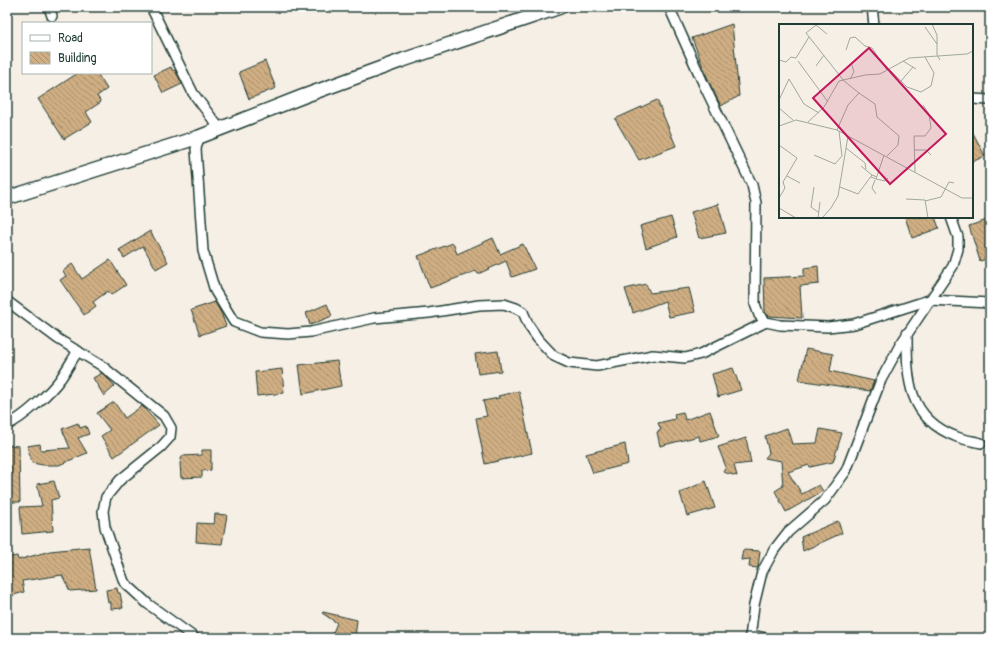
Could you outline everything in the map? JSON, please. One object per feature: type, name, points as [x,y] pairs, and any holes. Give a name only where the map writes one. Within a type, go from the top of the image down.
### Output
[{"type":"street","points":[[151,7],[193,94],[220,129]]},
{"type":"street","points":[[669,7],[704,85],[752,185],[756,203],[755,304],[759,315],[766,322],[780,325],[828,327],[854,324],[930,300],[990,303]]},
{"type":"street","points":[[872,7],[874,24]]},
{"type":"street","points":[[7,198],[198,137],[403,60],[554,8]]},
{"type":"street","points":[[973,99],[990,100]]},
{"type":"street","points":[[198,137],[196,149],[203,250],[215,291],[234,322],[260,332],[288,334],[311,332],[374,318],[429,313],[479,305],[504,304],[523,312],[529,326],[538,339],[554,356],[569,362],[597,366],[653,355],[685,358],[701,354],[766,322]]},
{"type":"street","points":[[765,638],[750,636],[754,605],[762,572],[774,550],[788,532],[825,500],[846,471],[881,380],[907,333],[953,266],[958,249],[958,237],[951,218]]},
{"type":"street","points":[[7,301],[58,338],[102,366],[164,416],[171,428],[170,437],[161,448],[120,480],[106,497],[102,511],[105,527],[124,582],[148,604],[195,638]]},
{"type":"street","points":[[907,333],[907,366],[913,397],[923,415],[937,426],[957,437],[981,444]]},
{"type":"street","points":[[7,424],[41,399],[60,379],[78,351]]},
{"type":"building","points":[[732,24],[739,96],[721,106],[709,82],[692,38]]},
{"type":"building","points":[[265,61],[276,88],[249,99],[239,72]]},
{"type":"building","points":[[171,67],[173,71],[175,70],[182,84],[163,93],[154,75]]},
{"type":"building","points":[[76,74],[98,74],[107,89],[97,96],[101,102],[86,112],[92,122],[64,139],[38,99]]},
{"type":"building","points":[[657,100],[676,146],[639,160],[615,119]]},
{"type":"building","points":[[973,133],[985,156],[973,162]]},
{"type":"building","points":[[718,204],[726,233],[699,238],[691,212]]},
{"type":"building","points":[[671,217],[677,237],[646,248],[640,226]]},
{"type":"building","points":[[905,218],[935,218],[939,228],[912,238]]},
{"type":"building","points":[[987,220],[990,229],[990,258],[980,261],[969,226]]},
{"type":"building","points":[[150,231],[168,262],[156,269],[143,246],[124,258],[119,250]]},
{"type":"building","points":[[493,238],[500,254],[523,244],[535,269],[512,277],[506,261],[478,274],[476,271],[430,288],[418,256],[453,243],[457,254]]},
{"type":"building","points":[[110,260],[126,285],[111,295],[108,291],[93,302],[96,306],[84,315],[60,280],[66,276],[63,271],[72,264],[82,279]]},
{"type":"building","points":[[818,266],[819,284],[800,286],[802,318],[769,316],[765,312],[764,278],[804,276],[804,268]]},
{"type":"building","points":[[646,284],[650,293],[689,288],[695,312],[669,317],[665,301],[633,313],[625,289]]},
{"type":"building","points":[[215,302],[226,326],[200,335],[191,310]]},
{"type":"building","points":[[327,304],[332,316],[310,325],[306,313]]},
{"type":"building","points":[[806,349],[833,354],[830,371],[874,381],[870,391],[799,380]]},
{"type":"building","points":[[498,351],[501,371],[478,374],[475,354]]},
{"type":"building","points":[[337,361],[341,386],[303,394],[299,365]]},
{"type":"building","points":[[733,368],[741,390],[718,397],[712,374]]},
{"type":"building","points":[[282,369],[284,393],[257,396],[255,372]]},
{"type":"building","points":[[102,373],[115,386],[104,396],[93,378]]},
{"type":"building","points":[[519,391],[532,453],[485,464],[476,418],[487,416],[483,401],[499,398],[498,396]]},
{"type":"building","points":[[114,402],[125,418],[142,406],[159,425],[114,457],[101,436],[110,430],[97,413]]},
{"type":"building","points":[[710,411],[719,436],[700,441],[699,436],[660,446],[657,432],[661,430],[658,423],[675,419],[674,414],[683,412],[685,420]]},
{"type":"building","points":[[78,423],[80,428],[86,426],[89,434],[78,438],[87,453],[59,465],[32,463],[27,446],[40,444],[41,450],[70,448],[62,429]]},
{"type":"building","points":[[787,428],[792,444],[817,443],[820,429],[842,433],[833,462],[810,467],[809,465],[788,472],[802,494],[819,485],[823,491],[786,512],[775,491],[783,486],[781,461],[765,458],[769,453],[765,436]]},
{"type":"building","points":[[746,438],[751,463],[734,465],[737,476],[723,472],[726,467],[718,447]]},
{"type":"building","points":[[625,444],[628,464],[593,473],[586,454]]},
{"type":"building","points":[[7,445],[19,446],[20,502],[7,502]]},
{"type":"building","points":[[202,450],[211,450],[211,470],[202,471],[202,477],[181,478],[180,463],[182,456],[202,455]]},
{"type":"building","points":[[54,481],[59,498],[51,500],[53,531],[22,534],[20,507],[42,506],[37,484]]},
{"type":"building","points":[[706,481],[715,508],[687,516],[680,493]]},
{"type":"building","points":[[215,514],[227,515],[222,544],[196,542],[197,523],[214,524]]},
{"type":"building","points":[[838,521],[842,533],[803,551],[801,537]]},
{"type":"building","points":[[89,547],[96,589],[70,591],[62,575],[22,581],[24,592],[7,597],[7,558],[17,556],[18,560],[50,551]]},
{"type":"building","points":[[743,550],[760,551],[758,568],[749,567],[750,559],[741,560]]},
{"type":"building","points":[[117,588],[118,593],[120,593],[123,608],[111,609],[111,602],[108,603],[106,590]]},
{"type":"building","points":[[322,613],[357,620],[355,638],[331,637],[337,623]]}]
